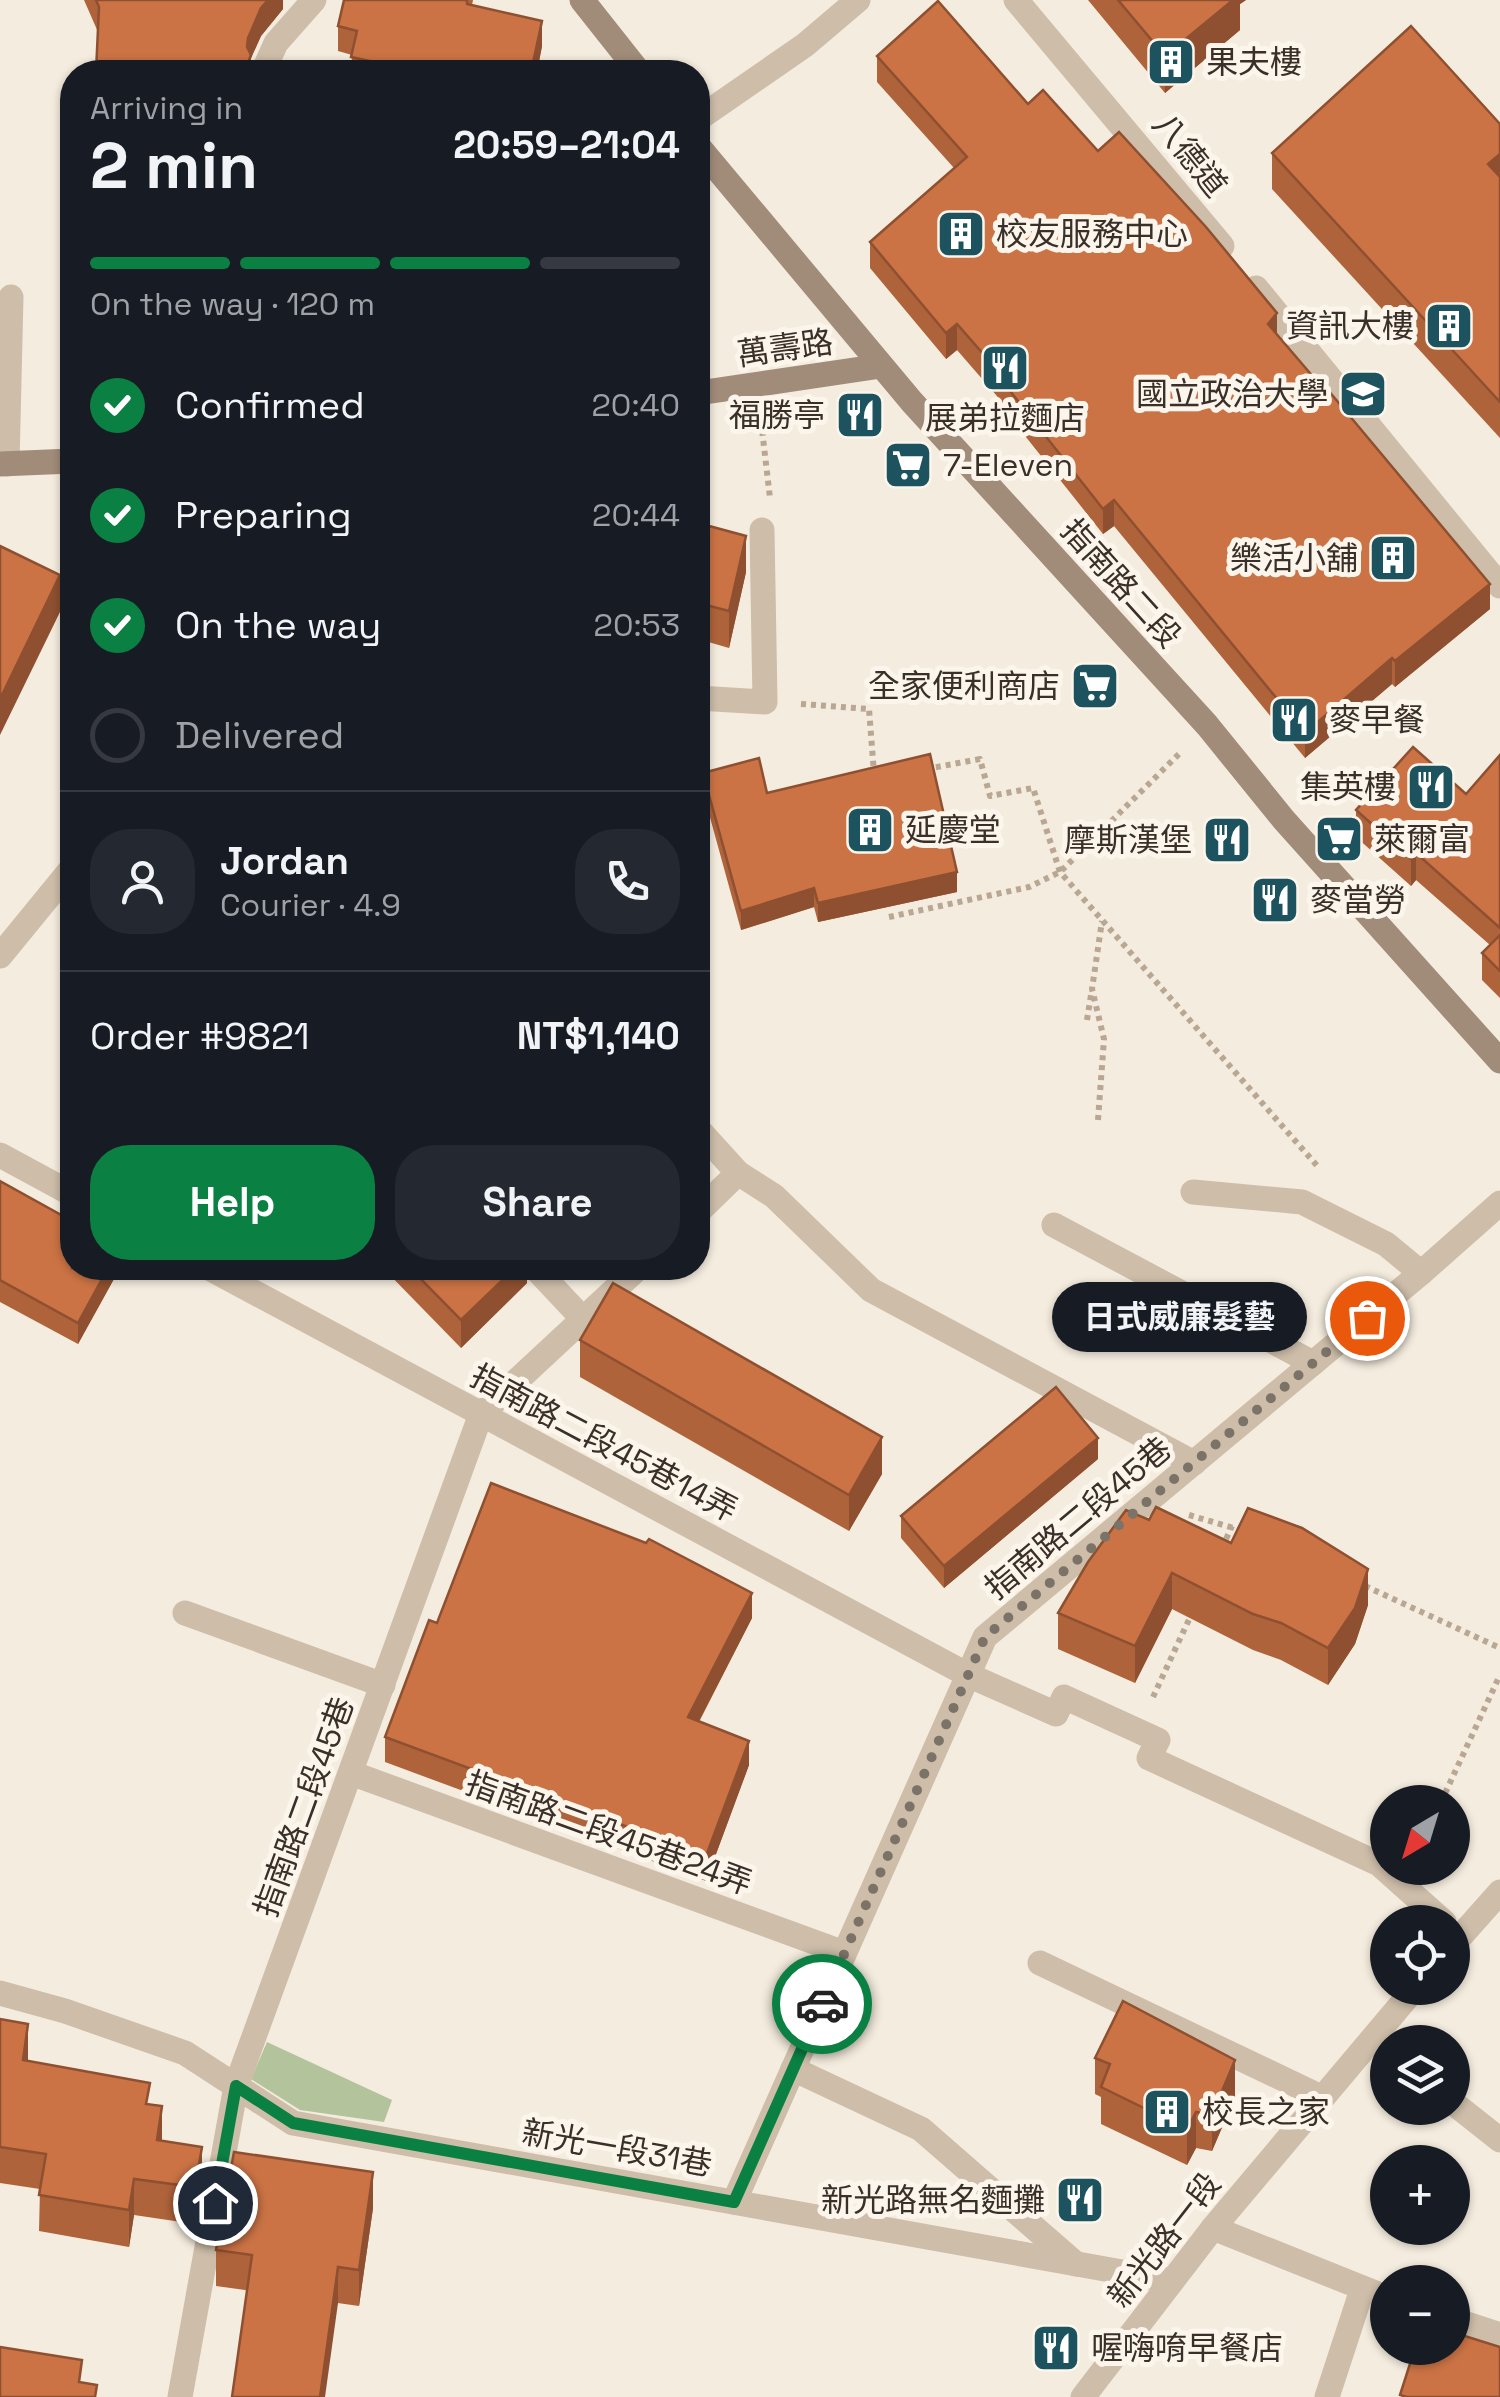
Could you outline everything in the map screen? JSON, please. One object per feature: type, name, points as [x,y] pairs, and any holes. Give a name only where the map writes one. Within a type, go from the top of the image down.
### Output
[{"type":"street","points":[[269,60],[276,44],[314,0]]},
{"type":"street","points":[[582,0],[630,60]]},
{"type":"street","points":[[710,110],[805,45],[858,0]]},
{"type":"street","name":"八德道","points":[[1016,0],[1134,138],[1500,586]]},
{"type":"street","name":"指南路二段","points":[[710,160],[881,366],[1207,725],[1284,820],[1500,1060]]},
{"type":"street","points":[[11,297],[4,464],[60,462]]},
{"type":"street","name":"萬壽路","points":[[710,391],[881,366]]},
{"type":"street","points":[[710,699],[765,702],[767,520]]},
{"type":"street","points":[[0,956],[60,883]]},
{"type":"street","points":[[710,1142],[738,1174],[774,1196],[871,1290],[1194,1463]]},
{"type":"street","points":[[0,1155],[60,1188]]},
{"type":"street","points":[[710,1201],[738,1174]]},
{"type":"street","points":[[1193,1192],[1302,1202],[1386,1244],[1422,1273]]},
{"type":"street","name":"指南路二段45巷","points":[[734,2202],[985,1637],[1422,1273],[1500,1203]]},
{"type":"street","points":[[1054,1226],[1313,1363]]},
{"type":"street","name":"指南路二段45巷14弄","points":[[231,1280],[968,1675],[1056,1714],[1064,1697],[1138,1730]]},
{"type":"street","points":[[546,1280],[583,1319]]},
{"type":"street","name":"指南路二段45巷","points":[[180,2397],[236,2086],[481,1414],[625,1280]]},
{"type":"street","points":[[185,1614],[383,1686]]},
{"type":"street","points":[[1138,1730],[1158,1740],[1149,1758],[1379,1864],[1422,1905]]},
{"type":"street","name":"指南路二段45巷24弄","points":[[350,1773],[844,1954]]},
{"type":"street","points":[[1470,1918],[1500,1892]]},
{"type":"street","points":[[1040,1964],[1321,2097]]},
{"type":"street","name":"新光一段31巷","points":[[0,1993],[65,2010],[184,2053],[293,2123],[1172,2281]]},
{"type":"street","name":"新光路一段","points":[[1082,2397],[1321,2097],[1370,2052]]},
{"type":"street","points":[[793,2069],[922,2129],[1076,2264]]},
{"type":"street","points":[[1470,2116],[1500,2140]]},
{"type":"street","points":[[1213,2228],[1370,2292]]},
{"type":"street","points":[[1328,2397],[1362,2290]]},
{"type":"street","points":[[1470,2326],[1500,2335]]},
{"type":"path","points":[[757,385],[767,520]]},
{"type":"path","points":[[765,702],[869,709],[874,778]]},
{"type":"path","points":[[890,917],[1029,887],[1060,872],[1207,725]]},
{"type":"path","points":[[910,772],[980,759],[990,796],[1033,788],[1060,872],[1321,1170]]},
{"type":"path","points":[[1087,1020],[1102,920]]},
{"type":"path","points":[[1092,989],[1104,1039],[1098,1120]]},
{"type":"path","points":[[1146,1504],[1250,1534]]},
{"type":"path","points":[[1216,1560],[1232,1526]]},
{"type":"path","points":[[1357,1583],[1500,1648]]},
{"type":"path","points":[[1138,1730],[1193,1611]]},
{"type":"path","points":[[1450,1785],[1500,1675]]},
{"type":"green space","points":[[267,2042],[392,2100],[384,2122],[300,2110],[251,2079]]},
{"type":"building","points":[[96,0],[268,0],[248,38],[249,60],[97,60]]},
{"type":"building","points":[[344,0],[467,0],[467,4],[542,21],[534,60],[365,60],[351,57],[357,31],[338,26]]},
{"type":"building","points":[[1118,0],[1233,0],[1165,56]]},
{"type":"building","points":[[938,1],[1028,104],[1043,90],[1098,151],[1119,132],[1206,227],[1277,313],[1268,324],[1490,584],[1395,661],[1392,658],[1305,733],[1114,500],[1103,509],[1003,382],[1006,380],[957,324],[946,333],[870,242],[967,157],[877,56]]},
{"type":"building","name":"資訊大樓","points":[[1411,26],[1500,124],[1500,154],[1488,164],[1500,177],[1500,402],[1272,153]]},
{"type":"building","points":[[710,526],[746,536],[729,611],[710,606]]},
{"type":"building","points":[[0,546],[60,575],[0,699]]},
{"type":"building","points":[[1413,747],[1466,794],[1500,755],[1500,928],[1416,853],[1411,859],[1356,810]]},
{"type":"building","points":[[930,754],[957,872],[818,903],[814,888],[741,911],[710,798],[710,771],[759,758],[767,793]]},
{"type":"building","points":[[1500,935],[1500,971],[1482,953]]},
{"type":"building","points":[[0,1181],[60,1214],[60,1280],[101,1280],[78,1323],[0,1280]]},
{"type":"building","points":[[422,1280],[503,1280],[461,1320]]},
{"type":"building","points":[[613,1283],[882,1437],[849,1495],[580,1340]]},
{"type":"building","points":[[1056,1387],[1098,1438],[944,1566],[901,1516]]},
{"type":"building","points":[[491,1483],[646,1543],[649,1539],[752,1593],[688,1717],[749,1741],[706,1856],[385,1737],[429,1620],[437,1623]]},
{"type":"building","points":[[1156,1507],[1231,1543],[1248,1508],[1302,1528],[1368,1569],[1355,1608],[1328,1648],[1172,1573],[1135,1646],[1058,1613],[1088,1562],[1126,1510],[1149,1520]]},
{"type":"building","points":[[1123,2001],[1235,2060],[1212,2115],[1196,2112],[1187,2129],[1101,2087],[1110,2064],[1095,2058]]},
{"type":"building","points":[[0,2019],[28,2024],[23,2060],[150,2083],[146,2104],[162,2106],[157,2140],[202,2147],[195,2187],[134,2179],[129,2210],[39,2195],[46,2154],[0,2147]]},
{"type":"building","points":[[234,2152],[373,2172],[359,2270],[338,2267],[320,2397],[232,2397],[252,2255],[216,2250]]},
{"type":"building","points":[[1470,2338],[1500,2347],[1500,2397],[1400,2395],[1410,2365],[1470,2365]]},
{"type":"building","points":[[0,2347],[82,2360],[79,2382],[97,2385],[95,2397],[0,2397]]},
{"type":"way so far","points":[[822,2004],[985,1637],[1367,1318]]},
{"type":"place","name":"果夫樓","points":[[1171,62]]},
{"type":"place","name":"校友服務中心","points":[[961,234]]},
{"type":"place","name":"資訊大樓","points":[[1449,326]]},
{"type":"place","name":"展弟拉麵店","points":[[1005,368]]},
{"type":"place","name":"國立政治大學","points":[[1363,394]]},
{"type":"place","name":"福勝亭","points":[[860,415]]},
{"type":"place","name":"7-Eleven","points":[[908,465]]},
{"type":"place","name":"樂活小舖","points":[[1393,558]]},
{"type":"place","name":"全家便利商店","points":[[1095,686]]},
{"type":"place","name":"麥早餐","points":[[1294,720]]},
{"type":"place","name":"集英樓","points":[[1431,787]]},
{"type":"place","name":"延慶堂","points":[[870,830]]},
{"type":"place","name":"萊爾富","points":[[1339,839]]},
{"type":"place","name":"摩斯漢堡","points":[[1227,840]]},
{"type":"place","name":"麥當勞","points":[[1275,900]]},
{"type":"place","name":"日式威廉髮藝","points":[[1367,1318]]},
{"type":"place","name":"校長之家","points":[[1167,2112]]},
{"type":"place","name":"新光路無名麵攤","points":[[1080,2200]]},
{"type":"place","name":"喔嗨唷早餐店","points":[[1056,2348]]},
{"type":"route","points":[[215,2203],[236,2086],[293,2123],[734,2202],[822,2004]]}]
